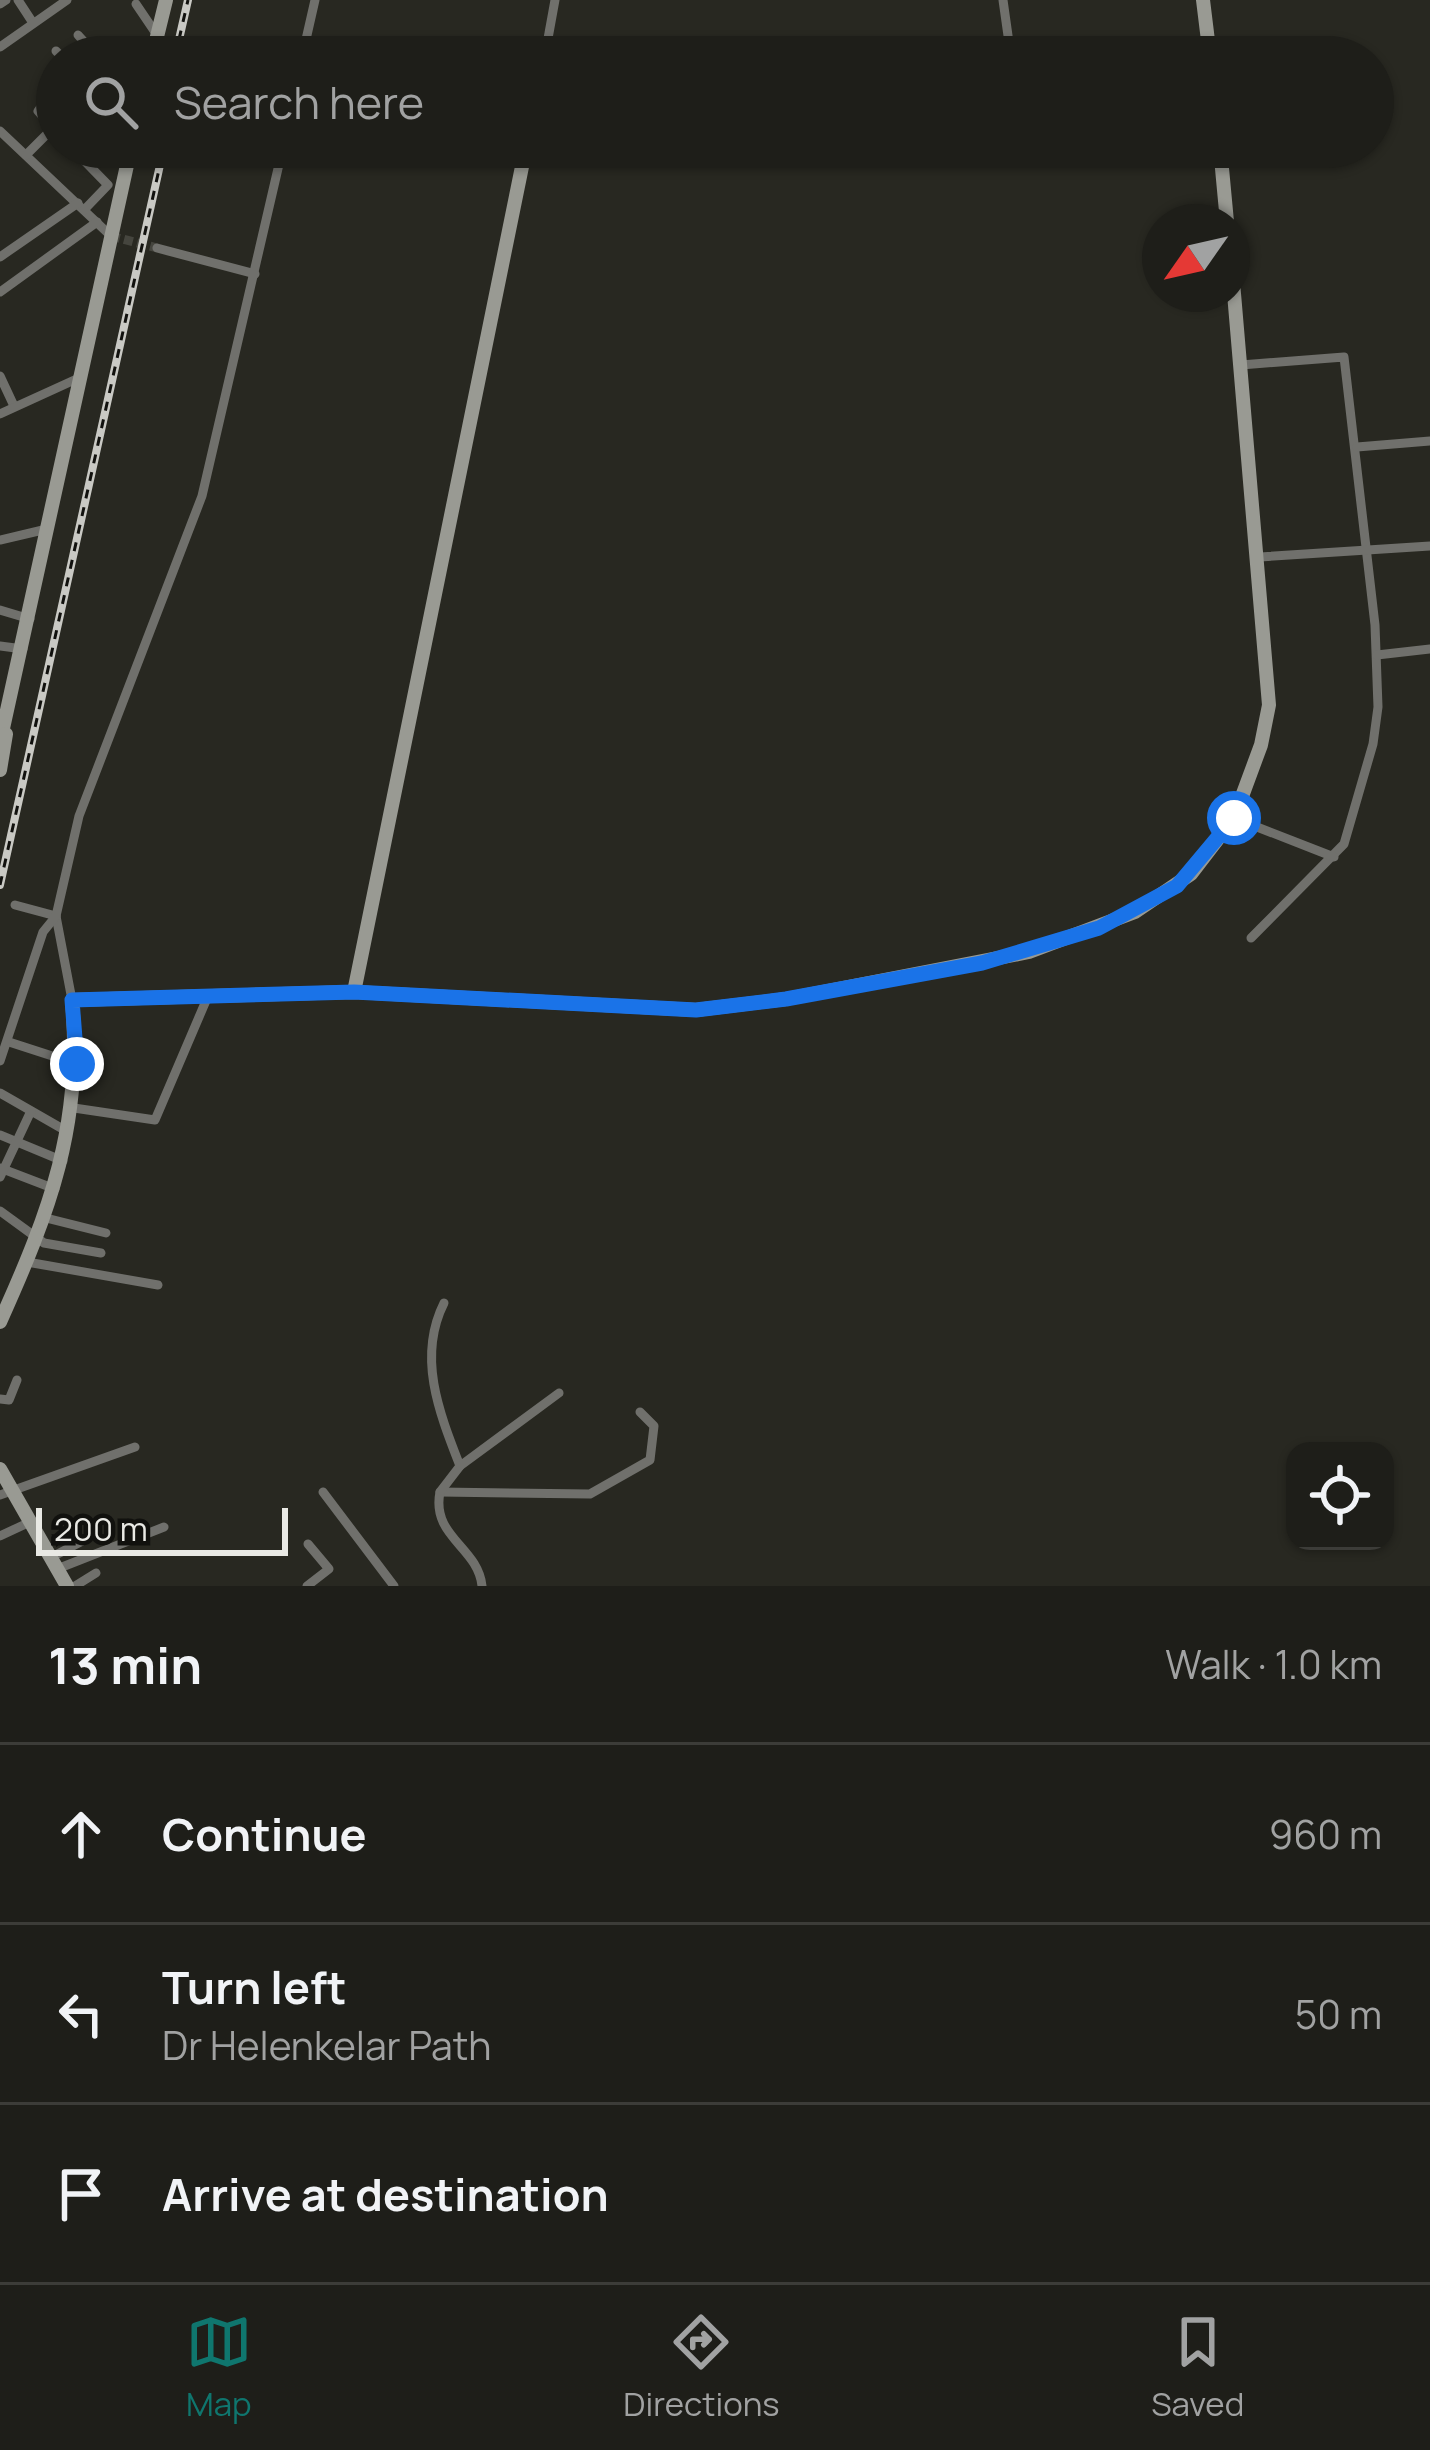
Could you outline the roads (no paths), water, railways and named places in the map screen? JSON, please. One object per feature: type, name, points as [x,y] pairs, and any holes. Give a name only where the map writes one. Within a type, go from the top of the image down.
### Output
[{"type":"street","points":[[17,0],[33,23]]},
{"type":"street","points":[[0,47],[67,0]]},
{"type":"street","points":[[158,35],[166,0]]},
{"type":"street","points":[[307,36],[315,0]]},
{"type":"street","points":[[548,36],[555,0]]},
{"type":"street","points":[[1003,0],[1008,36]]},
{"type":"street","points":[[1203,0],[1207,36]]},
{"type":"street","points":[[136,4],[158,35]]},
{"type":"street","points":[[0,130],[36,164]]},
{"type":"street","points":[[26,155],[36,147]]},
{"type":"street","points":[[40,168],[110,236]]},
{"type":"street","points":[[0,257],[108,185],[91,168]]},
{"type":"street","points":[[0,770],[7,697],[30,619],[125,168]]},
{"type":"street","points":[[1,1317],[5,1295],[27,1262],[46,1217],[74,1108],[77,1064],[72,1000],[56,916],[79,816],[202,496],[278,168]]},
{"type":"street","points":[[354,992],[522,168]]},
{"type":"street","points":[[1222,168],[1225,204]]},
{"type":"street","points":[[0,292],[97,222]]},
{"type":"street","points":[[157,248],[255,274]]},
{"type":"street","points":[[72,1000],[354,992],[696,1010],[982,963],[1099,928],[1161,898],[1191,874],[1234,818],[1261,746],[1269,705],[1236,312]]},
{"type":"street","points":[[1241,365],[1344,357],[1358,447],[1378,707],[1364,786],[1334,856],[1251,938]]},
{"type":"street","points":[[0,376],[14,406]]},
{"type":"street","points":[[0,414],[81,377]]},
{"type":"street","points":[[1358,447],[1430,441]]},
{"type":"street","points":[[0,540],[49,528]]},
{"type":"street","points":[[1260,557],[1430,546]]},
{"type":"street","points":[[0,610],[30,619]]},
{"type":"street","points":[[0,646],[23,649]]},
{"type":"street","points":[[1377,655],[1430,649]]},
{"type":"street","points":[[1234,818],[1334,856]]},
{"type":"street","points":[[15,905],[56,916]]},
{"type":"street","points":[[0,1061],[43,932],[56,916]]},
{"type":"street","points":[[74,1108],[142,1122],[155,1120],[208,997]]},
{"type":"street","points":[[9,1042],[77,1064]]},
{"type":"street","points":[[0,1094],[68,1132]]},
{"type":"street","points":[[31,1111],[1,1172],[55,1189]]},
{"type":"street","points":[[0,1135],[63,1161]]},
{"type":"street","points":[[0,1211],[38,1239],[101,1253]]},
{"type":"street","points":[[46,1217],[106,1233]]},
{"type":"street","points":[[27,1262],[158,1285]]},
{"type":"street","points":[[444,1303],[430,1332],[433,1382],[460,1466]]},
{"type":"street","points":[[0,1400],[9,1400],[17,1380]]},
{"type":"street","points":[[482,1586],[472,1559],[442,1526],[440,1492],[460,1466],[559,1393]]},
{"type":"street","points":[[440,1492],[590,1494],[650,1460],[654,1426],[640,1412]]},
{"type":"street","points":[[6,1493],[135,1447]]},
{"type":"street","points":[[0,1468],[6,1493],[61,1578]]},
{"type":"street","points":[[323,1492],[394,1586]]},
{"type":"street","points":[[6,1536],[30,1524]]},
{"type":"street","points":[[61,1578],[164,1527]]},
{"type":"street","points":[[61,1578],[88,1538]]},
{"type":"street","points":[[308,1544],[329,1569],[308,1586]]},
{"type":"street","points":[[61,1578],[95,1573]]},
{"type":"tunnel","points":[[111,236],[157,248]]},
{"type":"railway","points":[[180,36],[188,0]]},
{"type":"railway","points":[[0,885],[159,168]]}]
